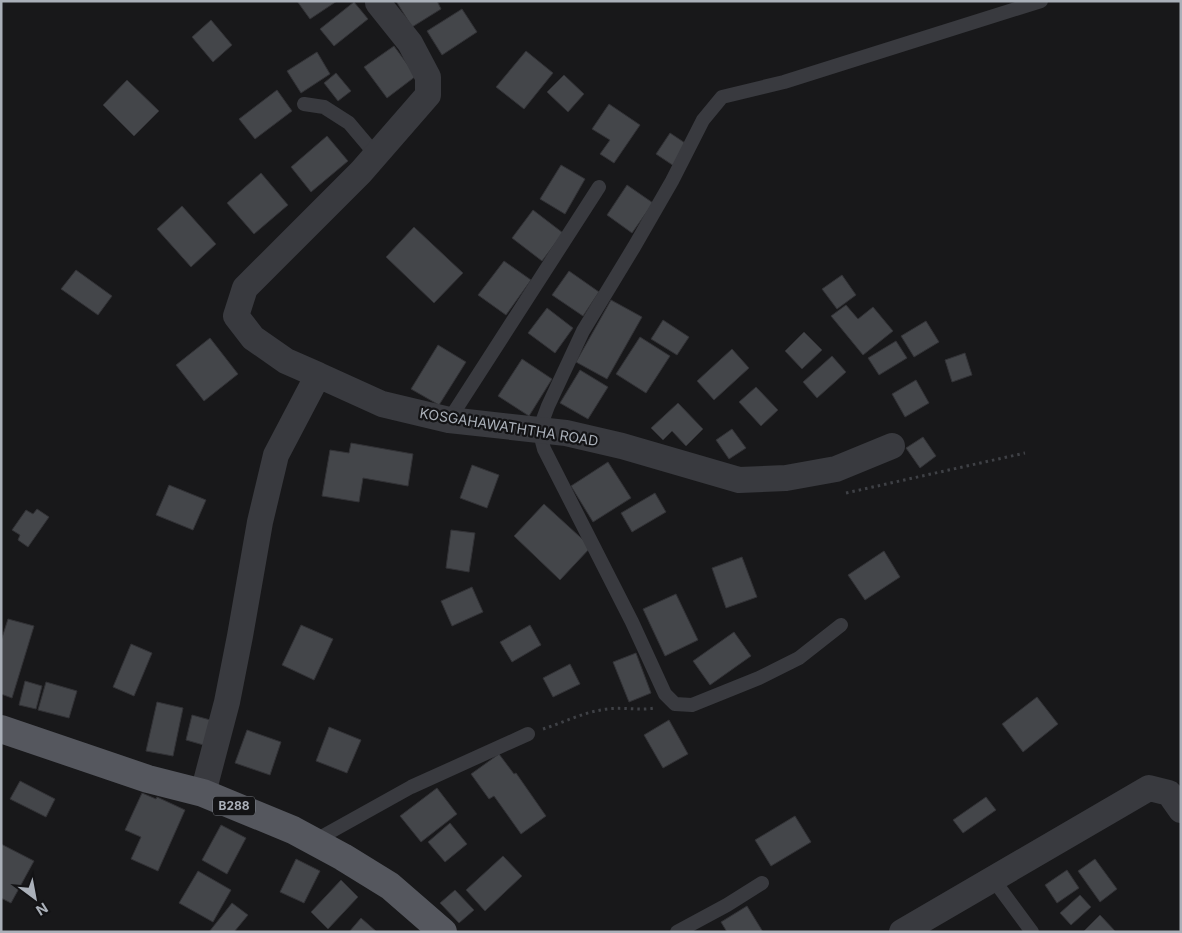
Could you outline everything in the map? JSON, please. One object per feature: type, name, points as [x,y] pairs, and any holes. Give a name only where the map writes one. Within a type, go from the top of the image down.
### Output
[{"type":"main road","name":"B288","points":[[1,728],[148,779],[203,793],[294,830],[390,886],[443,932]]},
{"type":"street","points":[[376,155],[428,95],[428,77],[410,43],[378,3]]},
{"type":"street","name":"KOSGAHAWATHTHA ROAD","points":[[376,155],[246,288],[236,316],[253,338],[286,361],[382,404],[449,420],[566,433],[622,446],[739,480],[786,478],[836,469],[892,446]]},
{"type":"street","points":[[203,793],[227,702],[260,522],[276,454],[318,375]]},
{"type":"street","points":[[902,932],[1149,788],[1169,793],[1181,810]]},
{"type":"lane","points":[[841,625],[799,658],[759,678],[692,705],[675,704],[665,694],[632,622],[544,449],[539,430],[548,406],[583,331],[662,198],[703,120],[722,97],[784,82],[1041,1]]},
{"type":"lane","points":[[304,104],[324,107],[349,122],[376,155]]},
{"type":"lane","points":[[449,420],[600,187]]},
{"type":"lane","points":[[314,841],[411,787],[528,734]]},
{"type":"lane","points":[[993,879],[1032,932]]},
{"type":"lane","points":[[677,932],[727,905],[762,883]]},
{"type":"path","points":[[528,734],[600,710],[620,707],[648,709],[675,704]]},
{"type":"building","points":[[297,1],[337,1],[310,19]]},
{"type":"building","points":[[396,1],[437,1],[441,9],[412,27]]},
{"type":"building","points":[[354,2],[368,19],[334,46],[320,29]]},
{"type":"building","points":[[462,9],[477,32],[442,55],[427,31]]},
{"type":"building","points":[[211,20],[232,45],[213,62],[192,37]]},
{"type":"building","points":[[394,46],[416,76],[387,98],[364,67]]},
{"type":"building","points":[[526,51],[553,73],[524,109],[496,87]]},
{"type":"building","points":[[317,52],[330,74],[301,93],[287,71]]},
{"type":"building","points":[[336,73],[351,91],[338,101],[324,83]]},
{"type":"building","points":[[564,75],[584,94],[568,112],[547,92]]},
{"type":"building","points":[[127,80],[159,111],[134,136],[103,105]]},
{"type":"building","points":[[277,90],[292,111],[255,139],[239,119]]},
{"type":"building","points":[[609,104],[640,125],[614,163],[600,154],[610,140],[592,129]]},
{"type":"building","points":[[670,133],[688,145],[674,166],[656,154]]},
{"type":"building","points":[[327,136],[348,161],[311,192],[291,167]]},
{"type":"building","points":[[561,165],[585,179],[565,214],[540,199]]},
{"type":"building","points":[[261,173],[288,205],[254,234],[227,203]]},
{"type":"building","points":[[627,185],[653,203],[632,233],[607,215]]},
{"type":"building","points":[[182,206],[216,244],[191,267],[157,229]]},
{"type":"building","points":[[533,210],[563,233],[542,261],[512,238]]},
{"type":"building","points":[[414,227],[463,273],[434,303],[386,257]]},
{"type":"building","points":[[504,261],[531,280],[506,315],[478,295]]},
{"type":"building","points":[[76,270],[112,296],[98,315],[61,289]]},
{"type":"building","points":[[569,271],[599,292],[583,316],[552,295]]},
{"type":"building","points":[[842,275],[856,295],[837,309],[822,289]]},
{"type":"building","points":[[611,300],[642,317],[607,379],[576,362]]},
{"type":"building","points":[[846,305],[858,319],[873,307],[893,331],[863,355],[831,316]]},
{"type":"building","points":[[547,308],[573,328],[555,353],[528,333]]},
{"type":"building","points":[[663,320],[689,337],[677,355],[651,339]]},
{"type":"building","points":[[926,321],[939,342],[914,357],[901,336]]},
{"type":"building","points":[[804,332],[822,350],[802,369],[785,351]]},
{"type":"building","points":[[640,337],[670,356],[646,393],[616,374]]},
{"type":"building","points":[[210,338],[238,374],[204,401],[176,365]]},
{"type":"building","points":[[896,341],[907,358],[879,375],[868,358]]},
{"type":"building","points":[[438,345],[466,362],[439,405],[411,389]]},
{"type":"building","points":[[732,349],[749,368],[714,400],[697,381]]},
{"type":"building","points":[[965,353],[972,375],[952,382],[945,360]]},
{"type":"building","points":[[832,356],[846,372],[817,398],[803,382]]},
{"type":"building","points":[[522,359],[552,379],[529,416],[498,396]]},
{"type":"building","points":[[580,370],[608,387],[588,419],[560,403]]},
{"type":"building","points":[[916,380],[929,403],[905,417],[892,394]]},
{"type":"building","points":[[756,387],[778,410],[761,426],[739,402]]},
{"type":"building","points":[[678,403],[703,429],[686,446],[672,431],[663,440],[651,428]]},
{"type":"building","points":[[732,429],[746,448],[729,459],[716,440]]},
{"type":"building","points":[[923,437],[936,456],[920,468],[906,448]]},
{"type":"building","points":[[351,443],[413,454],[408,486],[363,478],[359,502],[322,496],[330,450],[349,453]]},
{"type":"building","points":[[608,462],[631,498],[593,522],[571,486]]},
{"type":"building","points":[[472,465],[499,475],[487,508],[460,498]]},
{"type":"building","points":[[169,485],[206,500],[193,530],[156,515]]},
{"type":"building","points":[[655,493],[666,512],[632,532],[621,513]]},
{"type":"building","points":[[544,504],[591,547],[560,580],[514,536]]},
{"type":"building","points":[[37,509],[49,517],[28,547],[18,540],[20,535],[12,530],[26,510],[33,514]]},
{"type":"building","points":[[451,530],[475,533],[469,572],[446,568]]},
{"type":"building","points":[[884,551],[900,577],[865,600],[848,575]]},
{"type":"building","points":[[742,557],[757,597],[726,608],[712,568]]},
{"type":"building","points":[[472,587],[483,612],[452,626],[441,601]]},
{"type":"building","points":[[676,594],[698,640],[665,656],[643,609]]},
{"type":"building","points":[[8,619],[34,626],[12,698],[1,694],[1,641]]},
{"type":"building","points":[[301,625],[333,639],[314,680],[282,665]]},
{"type":"building","points":[[530,625],[541,645],[512,662],[500,642]]},
{"type":"building","points":[[734,632],[751,656],[710,685],[693,661]]},
{"type":"building","points":[[131,644],[152,653],[134,696],[113,687]]},
{"type":"building","points":[[636,653],[651,693],[629,702],[613,662]]},
{"type":"building","points":[[570,664],[580,684],[553,697],[543,678]]},
{"type":"building","points":[[25,681],[42,686],[36,709],[19,705]]},
{"type":"building","points":[[46,682],[77,691],[69,718],[38,710]]},
{"type":"building","points":[[1037,697],[1058,724],[1023,752],[1002,724]]},
{"type":"building","points":[[157,702],[183,708],[173,756],[146,751]]},
{"type":"building","points":[[192,715],[214,721],[207,746],[186,740]]},
{"type":"building","points":[[669,720],[688,754],[663,768],[644,735]]},
{"type":"building","points":[[329,727],[361,740],[347,773],[316,761]]},
{"type":"building","points":[[247,730],[281,742],[270,775],[235,763]]},
{"type":"building","points":[[499,754],[514,774],[516,773],[546,816],[521,834],[494,796],[489,799],[471,774]]},
{"type":"building","points":[[20,781],[55,799],[46,817],[10,799]]},
{"type":"building","points":[[437,788],[457,814],[421,842],[400,816]]},
{"type":"building","points":[[142,793],[156,799],[157,797],[185,810],[158,871],[131,859],[141,837],[125,830]]},
{"type":"building","points":[[986,797],[996,810],[963,833],[953,820]]},
{"type":"building","points":[[795,816],[811,842],[771,866],[755,840]]},
{"type":"building","points":[[450,823],[467,844],[445,862],[428,842]]},
{"type":"building","points":[[221,825],[246,838],[227,874],[202,860]]},
{"type":"building","points":[[1,844],[34,861],[11,903],[1,898]]},
{"type":"building","points":[[503,856],[522,876],[485,911],[466,890]]},
{"type":"building","points":[[296,859],[320,871],[304,903],[280,892]]},
{"type":"building","points":[[1095,859],[1117,889],[1100,902],[1078,871]]},
{"type":"building","points":[[1067,870],[1079,888],[1057,903],[1045,885]]},
{"type":"building","points":[[198,871],[231,890],[213,922],[179,903]]},
{"type":"building","points":[[341,880],[358,897],[328,929],[311,912]]},
{"type":"building","points":[[455,890],[474,910],[459,923],[440,903]]},
{"type":"building","points":[[1080,895],[1091,907],[1071,925],[1060,913]]},
{"type":"building","points":[[232,903],[248,915],[234,932],[209,932]]},
{"type":"building","points":[[747,906],[763,932],[727,932],[721,922]]},
{"type":"building","points":[[1100,915],[1116,932],[1083,932]]},
{"type":"building","points":[[361,918],[377,932],[349,932]]}]
